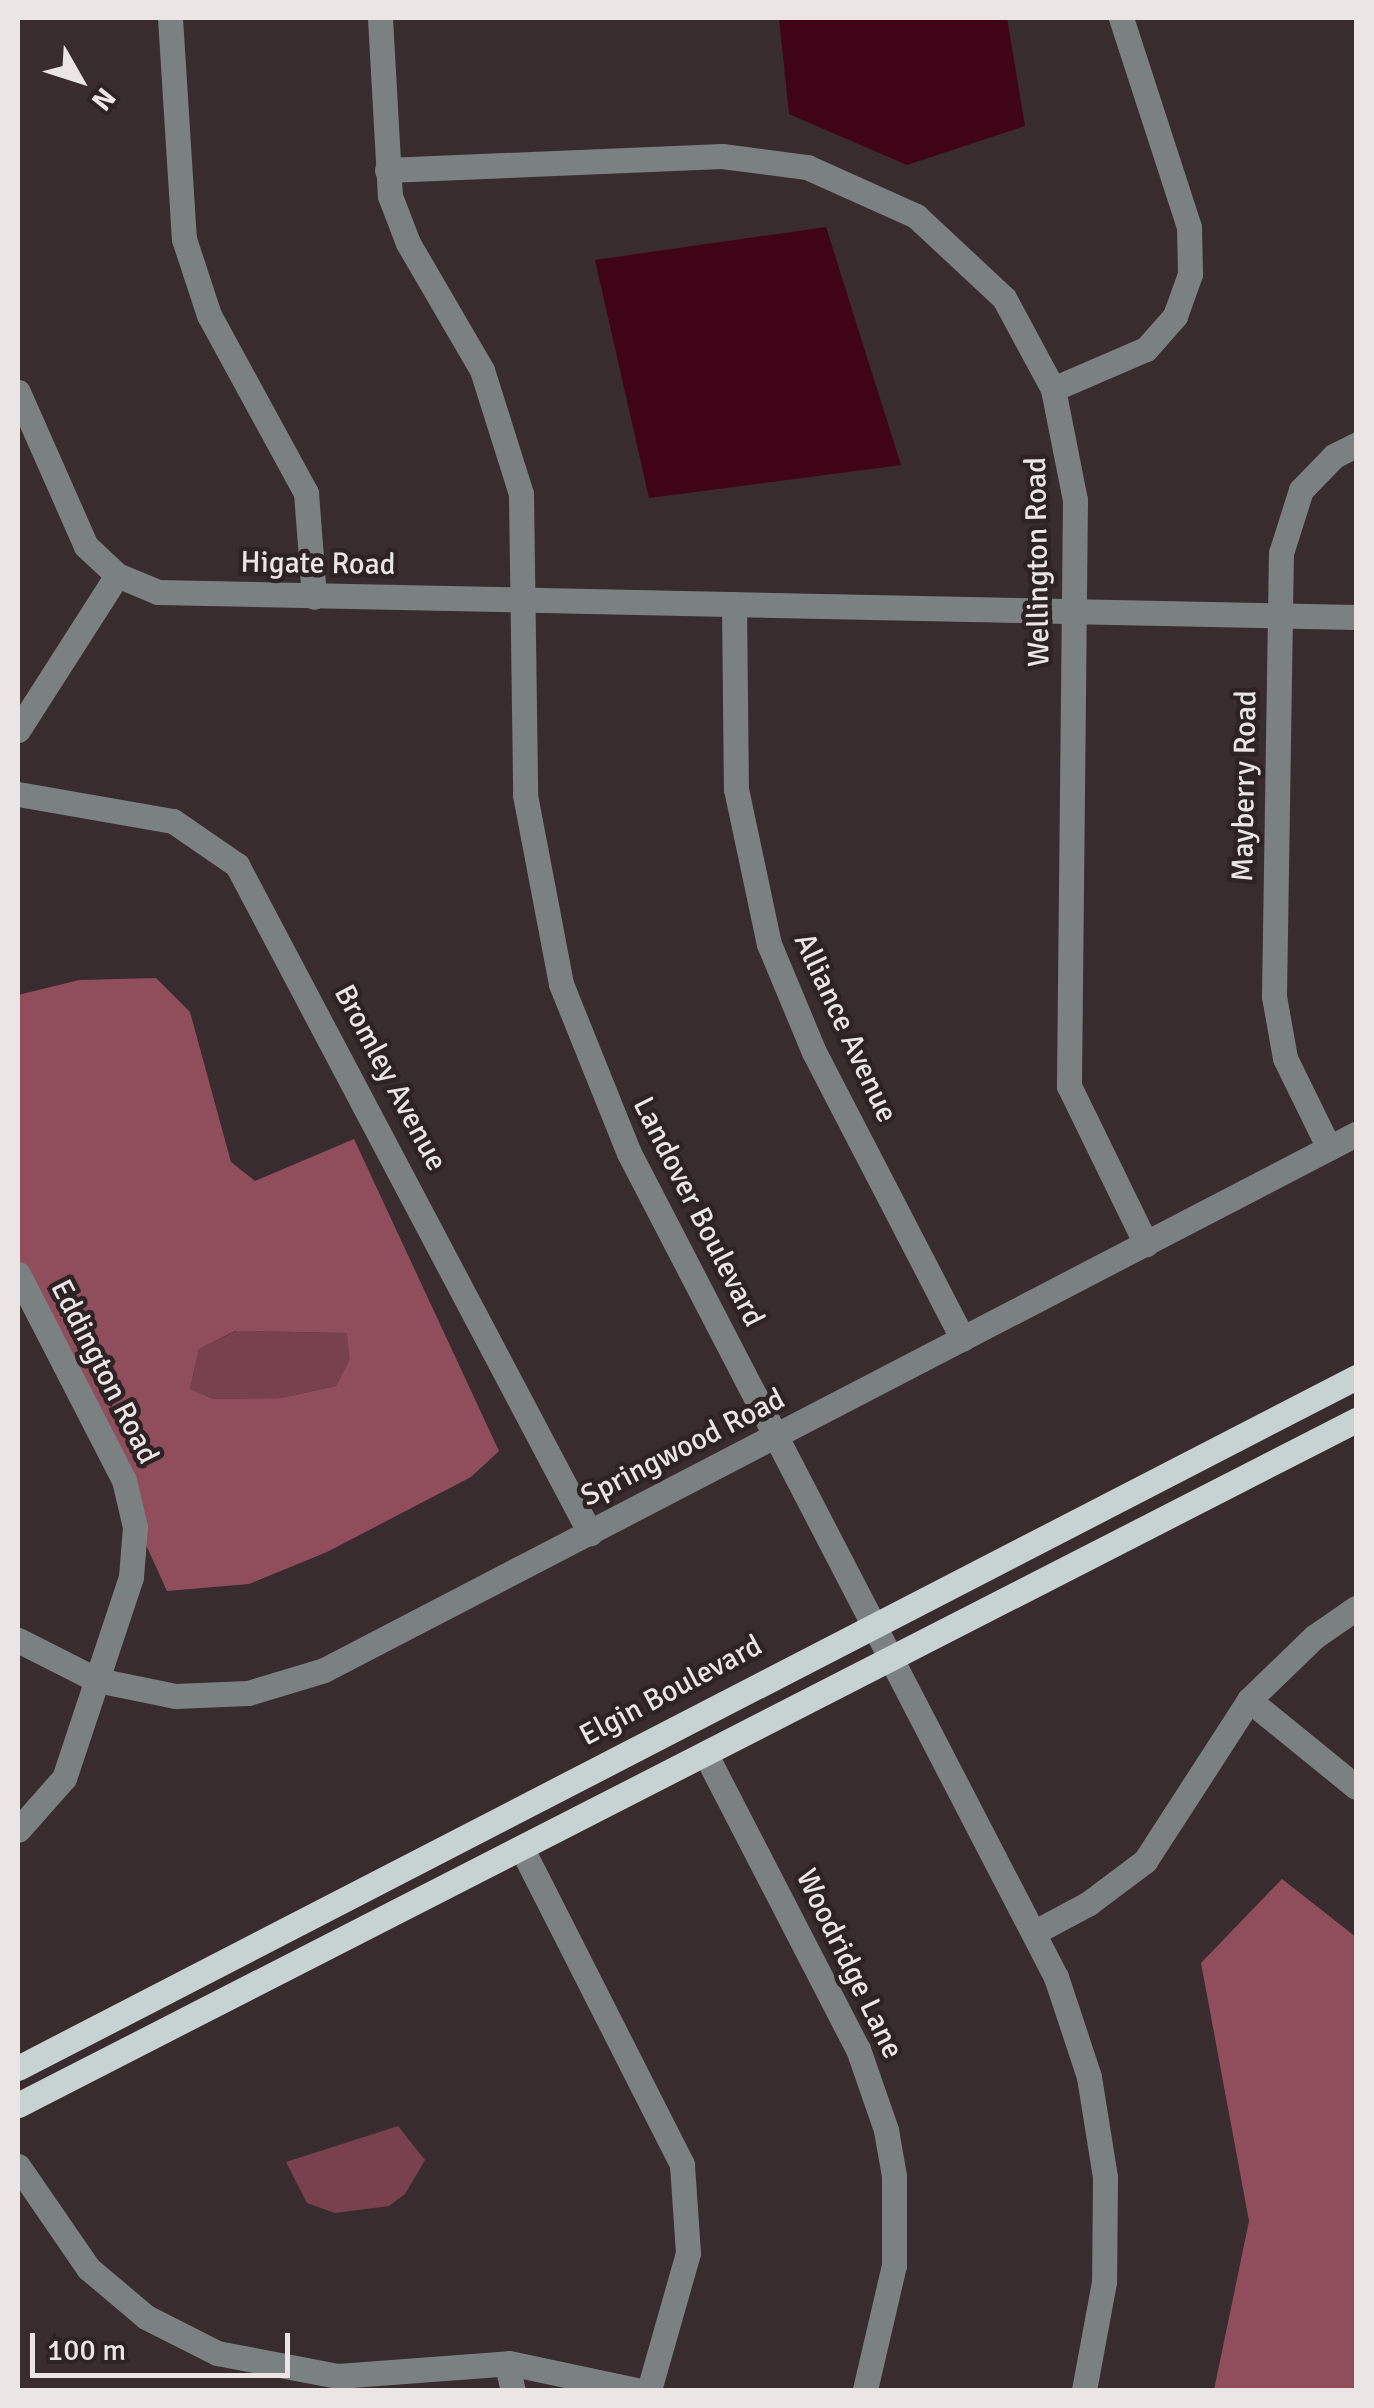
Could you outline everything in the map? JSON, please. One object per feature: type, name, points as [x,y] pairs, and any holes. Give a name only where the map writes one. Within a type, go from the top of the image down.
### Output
[{"type":"main road","name":"Elgin Boulevard","points":[[18,2068],[874,1622],[1356,1377]]},
{"type":"main road","points":[[18,2105],[1356,1420]]},
{"type":"street","points":[[170,18],[184,240],[209,315],[306,493],[314,596]]},
{"type":"street","name":"Landover Boulevard","points":[[380,18],[387,170],[398,224],[500,410],[521,494],[525,795],[561,984],[603,1098],[1035,1932],[1075,2028],[1105,2177],[1104,2282],[1084,2390]]},
{"type":"street","points":[[1054,389],[1146,349],[1175,316],[1190,274],[1188,227],[1121,18]]},
{"type":"street","name":"Wellington Road","points":[[387,170],[722,156],[778,162],[846,180],[916,216],[977,267],[1026,332],[1054,389],[1073,473],[1066,1067],[1076,1110],[1146,1244]]},
{"type":"street","points":[[18,392],[76,530],[117,576],[18,730]]},
{"type":"street","name":"Mayberry Road","points":[[1328,1148],[1285,1058],[1274,996],[1280,615],[1290,510],[1312,475],[1356,445]]},
{"type":"street","name":"Higate Road","points":[[117,576],[176,594],[734,604]]},
{"type":"street","points":[[734,604],[1356,617]]},
{"type":"street","name":"Alliance Avenue","points":[[734,604],[736,789],[769,944],[814,1052],[963,1339]]},
{"type":"street","name":"Bromley Avenue","points":[[18,794],[173,820],[237,865],[590,1533]]},
{"type":"street","name":"Springwood Road","points":[[18,1640],[97,1680],[175,1696],[288,1684],[590,1533],[1356,1134]]},
{"type":"street","name":"Eddington Road","points":[[18,1274],[131,1502],[131,1577],[64,1778],[18,1830]]},
{"type":"street","points":[[1035,1932],[1090,1903],[1144,1861],[1249,1700],[1314,1637],[1356,1608]]},
{"type":"street","points":[[1249,1700],[1356,1787]]},
{"type":"street","name":"Woodridge Lane","points":[[706,1755],[858,2049],[886,2130],[895,2191],[894,2265],[865,2390]]},
{"type":"street","points":[[522,1849],[682,2165],[688,2253],[650,2390]]},
{"type":"street","points":[[18,2166],[61,2237],[146,2317],[217,2353],[299,2382],[507,2365],[553,2368],[636,2390]]},
{"type":"street","points":[[507,2365],[513,2390]]},
{"type":"shaded area","points":[[779,18],[1007,18],[1025,126],[907,165],[789,114]]},
{"type":"shaded area","points":[[826,227],[901,465],[649,498],[595,260]]},
{"type":"shaded area","points":[[156,978],[190,1012],[231,1162],[255,1181],[354,1139],[499,1451],[471,1477],[327,1552],[249,1584],[167,1591],[18,1264],[18,995],[79,980]],"holes":[[[235,1331],[347,1333],[350,1359],[336,1386],[281,1398],[213,1399],[190,1389],[199,1349]]]},
{"type":"shaded area","points":[[236,1331],[348,1333],[351,1359],[336,1386],[281,1398],[212,1399],[190,1389],[199,1349]]},
{"type":"shaded area","points":[[1282,1879],[1356,1937],[1356,2390],[1214,2390],[1249,2221],[1201,1963]]},
{"type":"shaded area","points":[[398,2126],[425,2160],[405,2194],[389,2206],[335,2213],[307,2203],[286,2162]]}]
